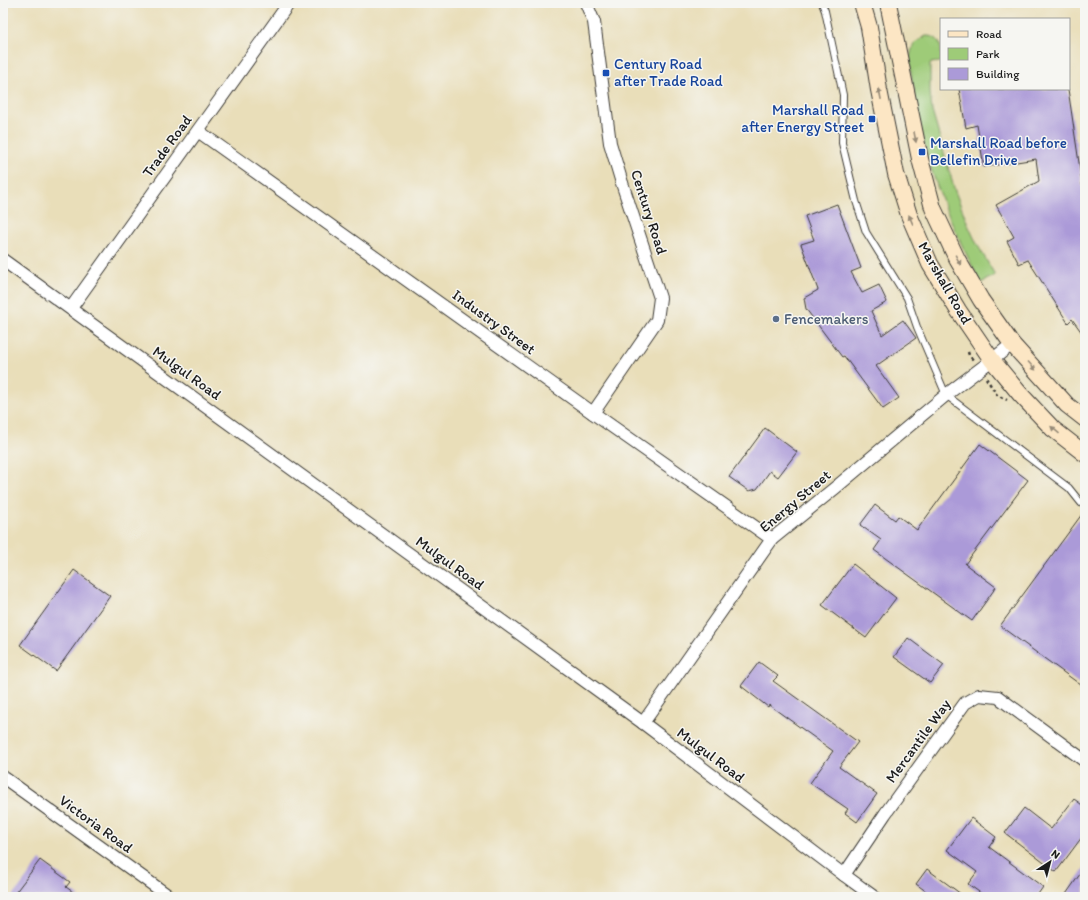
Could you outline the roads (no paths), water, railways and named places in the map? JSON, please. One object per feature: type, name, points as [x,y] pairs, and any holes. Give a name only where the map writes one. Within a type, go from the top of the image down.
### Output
[{"type":"main road","name":"Marshall Road","points":[[862,3],[870,33],[878,90],[896,174],[909,216],[930,264],[958,310],[992,360],[1020,394],[1053,429],[1085,454]]},
{"type":"main road","name":"Marshall Road","points":[[888,3],[920,159],[933,208],[957,259],[981,300],[1012,344],[1067,405],[1085,419]]},
{"type":"main road","points":[[870,33],[894,30]]},
{"type":"street","name":"Trade Road","points":[[70,308],[289,3]]},
{"type":"street","name":"Century Road","points":[[586,3],[594,22],[610,143],[660,298],[657,320],[593,413]]},
{"type":"street","name":"Industry Street","points":[[198,131],[772,539]]},
{"type":"street","name":"Mulgul Road","points":[[3,260],[643,723],[874,897]]},
{"type":"street","name":"Energy Street","points":[[643,723],[772,539],[946,395],[1012,344]]},
{"type":"street","name":"Mercantile Way","points":[[844,875],[885,814],[965,703],[979,695],[998,697],[1085,761]]},
{"type":"street","name":"Victoria Road","points":[[3,776],[170,897]]},
{"type":"lane","points":[[822,3],[843,95],[842,143],[856,201],[866,232],[907,298],[917,327],[946,395],[1069,488],[1085,506]]},
{"type":"place","name":"Century Road after Trade Road","points":[[606,73]]},
{"type":"place","name":"Marshall Road after Energy Street","points":[[872,119]]},
{"type":"place","name":"Marshall Road before Bellefin Drive","points":[[922,152]]},
{"type":"place","name":"Fencemakers","points":[[776,319]]}]
